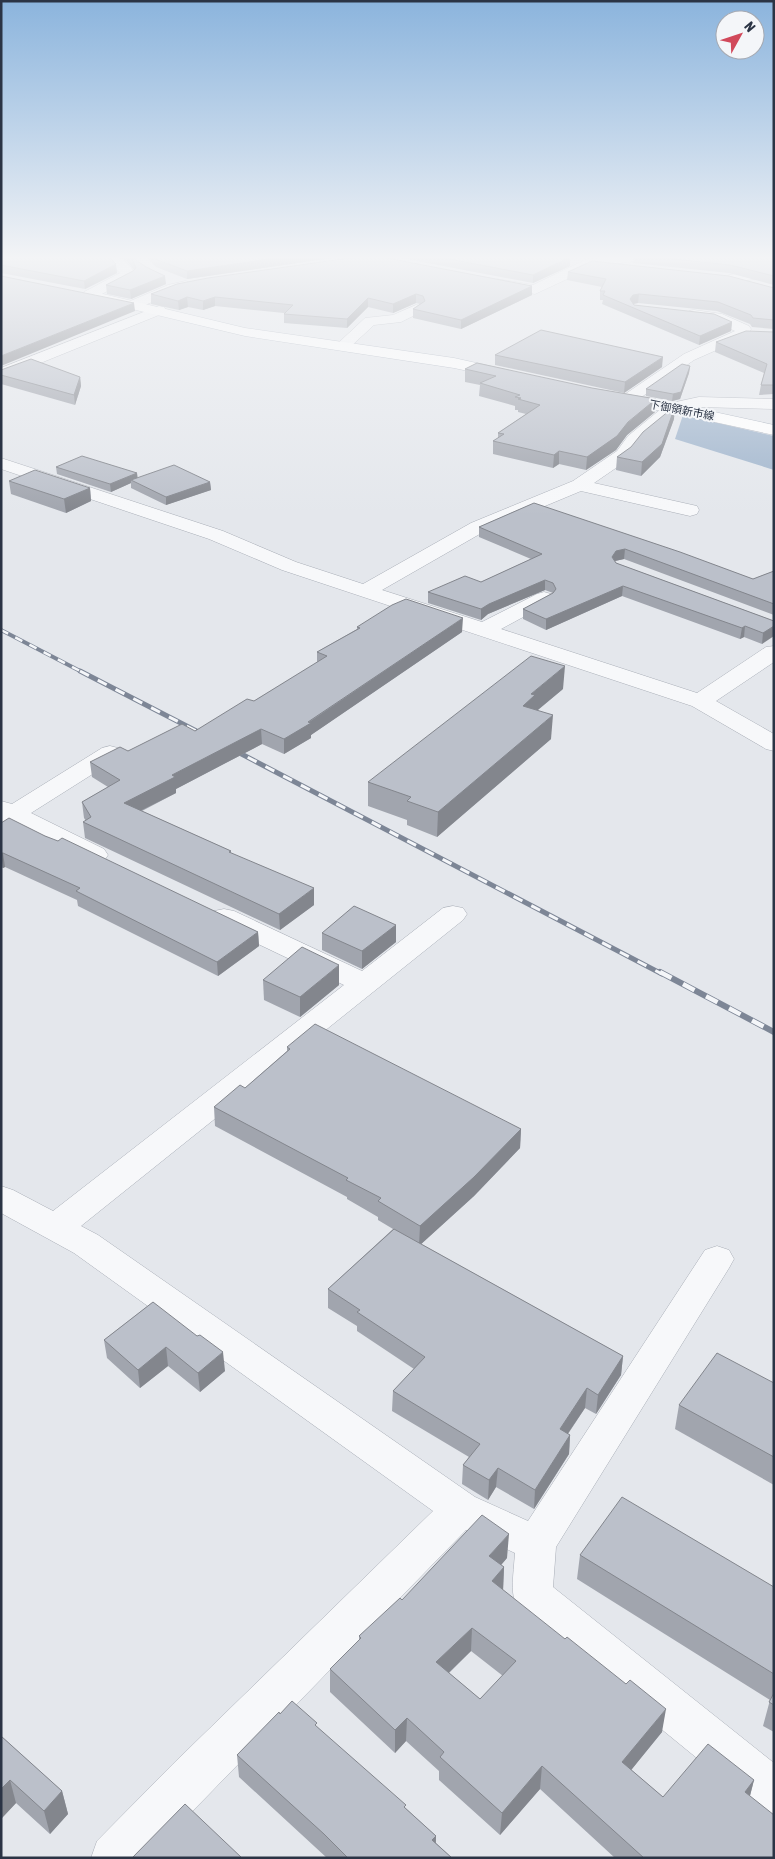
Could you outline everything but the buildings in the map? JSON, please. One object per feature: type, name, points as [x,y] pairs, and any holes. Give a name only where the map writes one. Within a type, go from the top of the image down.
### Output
[{"type":"main road","points":[[313,342],[454,363],[524,378]]},
{"type":"main road","name":"下御領新市線","points":[[600,396],[673,408],[774,430]]},
{"type":"street","points":[[1,374],[81,342]]},
{"type":"street","points":[[343,346],[348,342]]},
{"type":"street","points":[[627,400],[689,357],[722,342]]},
{"type":"street","points":[[364,591],[478,527],[579,485],[623,455],[634,440],[673,408],[699,402],[774,404]]},
{"type":"street","points":[[1,463],[47,480],[216,535],[288,566],[700,701],[774,744]]},
{"type":"street","points":[[579,485],[690,510]]},
{"type":"street","points":[[483,630],[544,598]]},
{"type":"street","points":[[700,701],[774,652]]},
{"type":"street","points":[[5,815],[110,753]]},
{"type":"street","points":[[5,815],[121,868]]},
{"type":"street","points":[[202,906],[365,984]]},
{"type":"street","points":[[56,1227],[454,914]]},
{"type":"street","points":[[1,1198],[86,1244],[461,1509],[536,1544]]},
{"type":"street","points":[[717,1259],[536,1544],[532,1594],[568,1626],[774,1792]]},
{"type":"street","points":[[114,1858],[189,1780],[461,1509]]},
{"type":"water","points":[[683,415],[774,436],[774,470],[675,439]]},
{"type":"railway","points":[[1,630],[82,672]]},
{"type":"railway","points":[[80,671],[208,737]]},
{"type":"railway","points":[[230,748],[662,974]]},
{"type":"railway","points":[[660,972],[774,1032]]}]
